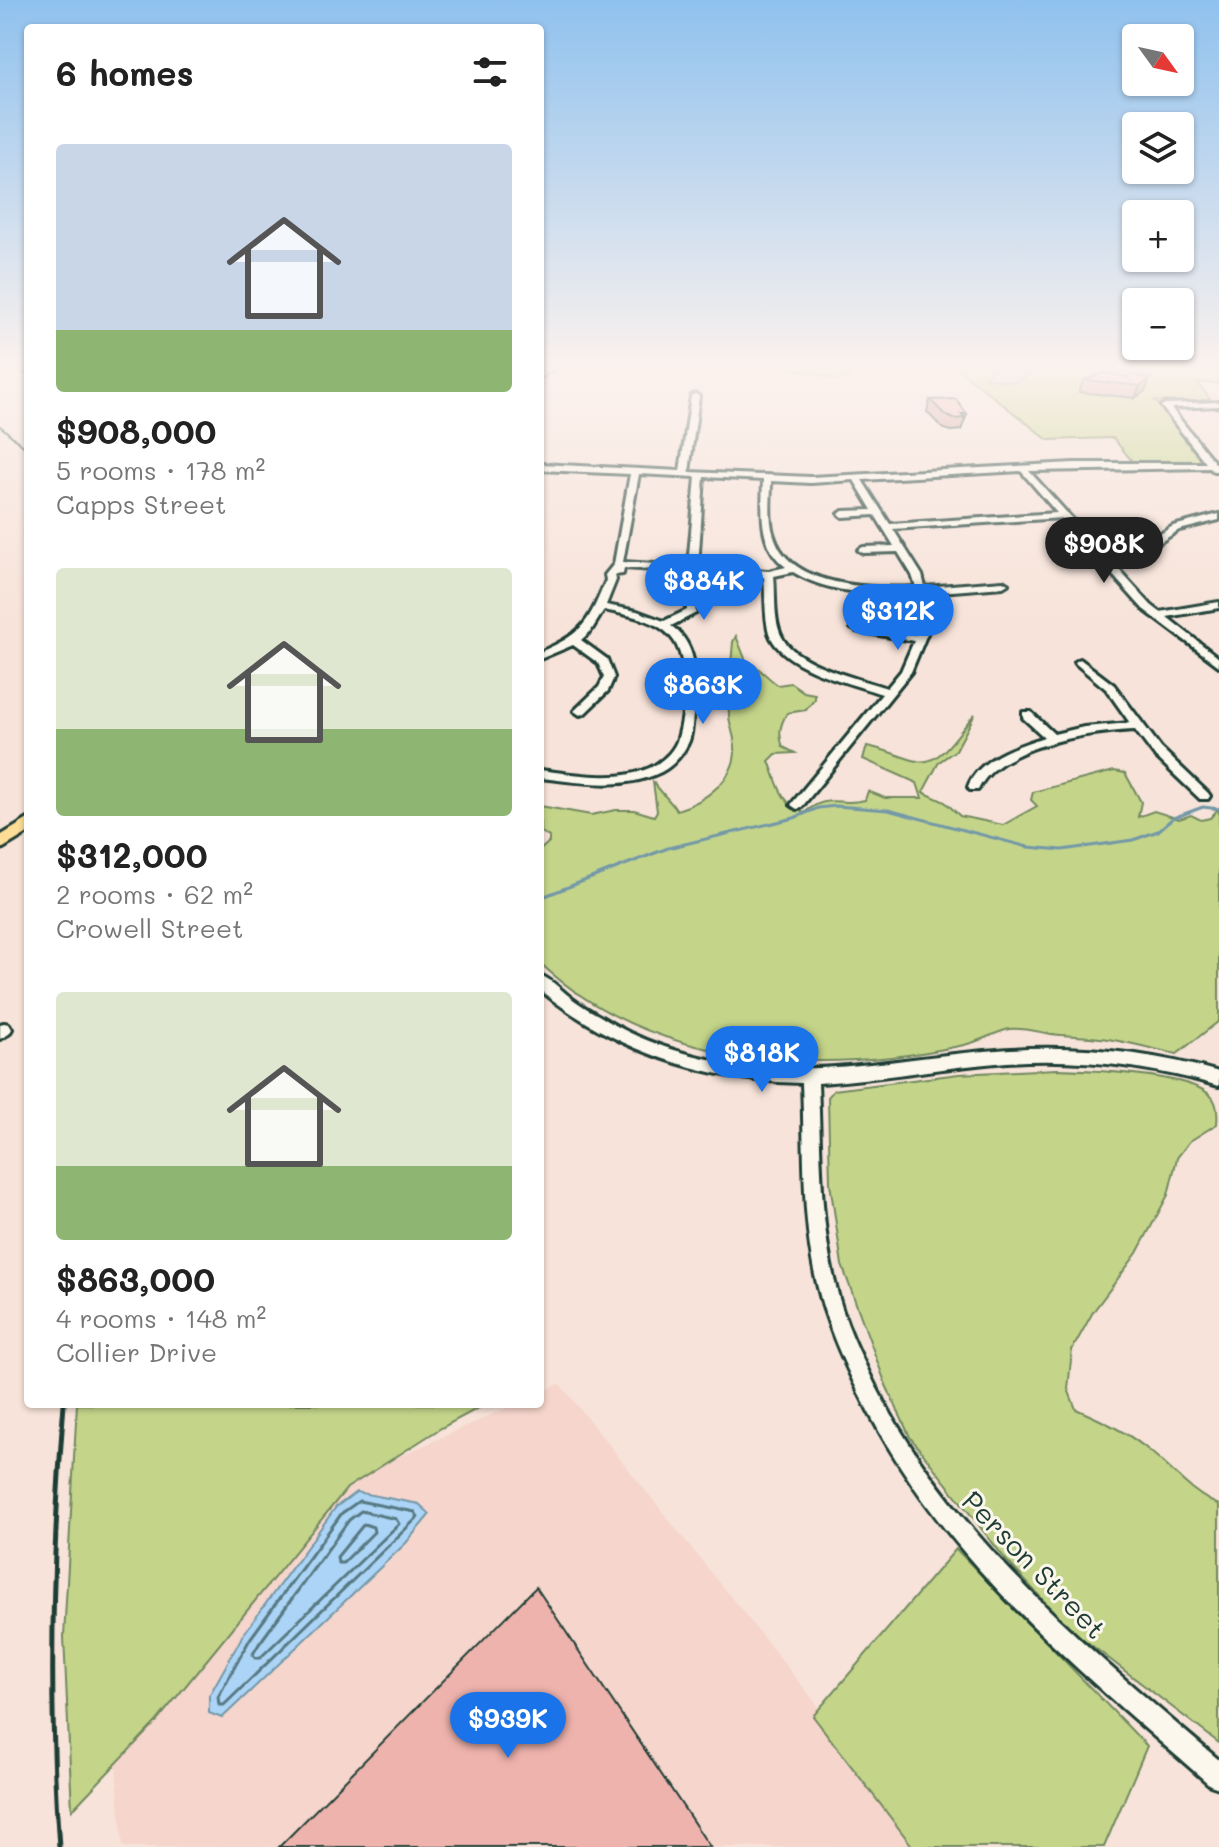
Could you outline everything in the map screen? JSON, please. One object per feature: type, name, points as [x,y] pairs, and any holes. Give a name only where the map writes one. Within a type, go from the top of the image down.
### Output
[{"type":"main road","points":[[0,844],[24,828]]},
{"type":"street","points":[[684,474],[687,450]]},
{"type":"street","points":[[1202,450],[1217,468]]},
{"type":"street","points":[[544,467],[767,479],[857,479],[1112,465],[1217,468]]},
{"type":"street","points":[[1023,469],[1158,616],[1219,663]]},
{"type":"street","points":[[544,654],[575,641],[592,627],[611,580],[621,570],[618,565],[635,472]]},
{"type":"street","points":[[693,569],[700,475]]},
{"type":"street","points":[[767,479],[770,538],[780,554],[796,568],[860,591],[1003,584]]},
{"type":"street","points":[[797,805],[889,693],[912,661],[921,639],[925,615],[921,590],[902,549],[857,479]]},
{"type":"street","points":[[843,514],[878,512]]},
{"type":"street","points":[[888,527],[1064,515]]},
{"type":"street","points":[[1103,558],[1136,554],[1176,528],[1218,518]]},
{"type":"street","points":[[863,550],[902,549]]},
{"type":"street","points":[[618,565],[769,574],[796,568]]},
{"type":"street","points":[[769,574],[773,622],[783,648],[809,663],[889,693]]},
{"type":"street","points":[[665,625],[692,611],[689,599]]},
{"type":"street","points":[[1158,616],[1219,605]]},
{"type":"street","points":[[544,774],[629,778],[655,768],[678,750],[685,731],[689,659],[680,639],[665,625],[635,612],[602,607]]},
{"type":"street","points":[[856,628],[921,639]]},
{"type":"street","points":[[575,641],[598,656],[609,671],[604,689],[580,711]]},
{"type":"street","points":[[1080,662],[1110,687],[1157,751],[1200,798],[1219,791]]},
{"type":"street","points":[[1027,715],[1051,737]]},
{"type":"street","points":[[974,787],[980,774],[994,764],[1051,737],[1095,728],[1139,726]]},
{"type":"street","points":[[544,984],[583,1014],[658,1050],[717,1068],[810,1076],[1040,1054],[1112,1057],[1219,1079]]},
{"type":"street","name":"Person Street","points":[[810,1076],[817,1230],[824,1277],[842,1335],[861,1381],[907,1465],[993,1572],[1082,1657],[1219,1776]]},
{"type":"shaded area","points":[[560,1384],[931,1847],[123,1847],[115,1752],[343,1482],[507,1408],[544,1408],[544,1391]]},
{"type":"green space","points":[[1123,450],[1196,450],[1205,461],[1132,461]]},
{"type":"green space","points":[[736,636],[746,661],[778,685],[791,683],[804,692],[815,694],[815,699],[806,710],[787,713],[781,726],[783,747],[795,753],[776,754],[769,761],[785,798],[804,813],[820,803],[865,800],[868,791],[885,798],[922,798],[917,783],[863,759],[867,746],[926,761],[942,753],[975,714],[956,750],[939,762],[923,792],[945,802],[960,816],[1003,825],[1037,806],[1031,800],[1033,792],[1114,771],[1125,773],[1141,802],[1138,817],[1154,811],[1179,819],[1191,815],[1201,820],[1210,818],[1219,808],[1219,1021],[1177,1054],[1110,1039],[1014,1029],[964,1045],[909,1055],[853,1060],[797,1060],[740,1055],[686,1043],[633,1024],[585,998],[544,966],[544,846],[549,837],[544,834],[544,807],[591,815],[634,810],[654,816],[657,811],[653,782],[677,810],[717,788],[731,769],[734,759],[735,743],[729,716],[733,642]]},
{"type":"green space","points":[[1057,1069],[1137,1074],[1182,1082],[1210,1095],[1216,1105],[1217,1124],[1190,1141],[1177,1158],[1168,1195],[1137,1253],[1093,1312],[1072,1350],[1068,1389],[1076,1409],[1130,1436],[1190,1487],[1219,1505],[1219,1743],[1069,1628],[1006,1560],[910,1437],[886,1385],[842,1265],[830,1183],[828,1097],[834,1090],[959,1074]]},
{"type":"green space","points":[[77,1408],[478,1408],[441,1428],[347,1488],[157,1721],[72,1810],[64,1637]]},
{"type":"green space","points":[[956,1549],[1147,1746],[1104,1847],[913,1847],[813,1716]]},
{"type":"water","points":[[356,1492],[419,1504],[430,1514],[406,1543],[222,1718],[209,1713],[209,1696],[243,1635],[336,1507]]},
{"type":"building","points":[[536,1587],[710,1847],[279,1847]]},
{"type":"waterway","points":[[544,896],[668,848],[794,818],[818,808],[836,806],[888,810],[1028,847],[1062,850],[1133,840],[1158,831],[1173,818],[1203,807],[1219,809]]},
{"type":"railway","points":[[59,1847],[53,1736],[53,1626],[64,1408]]}]
